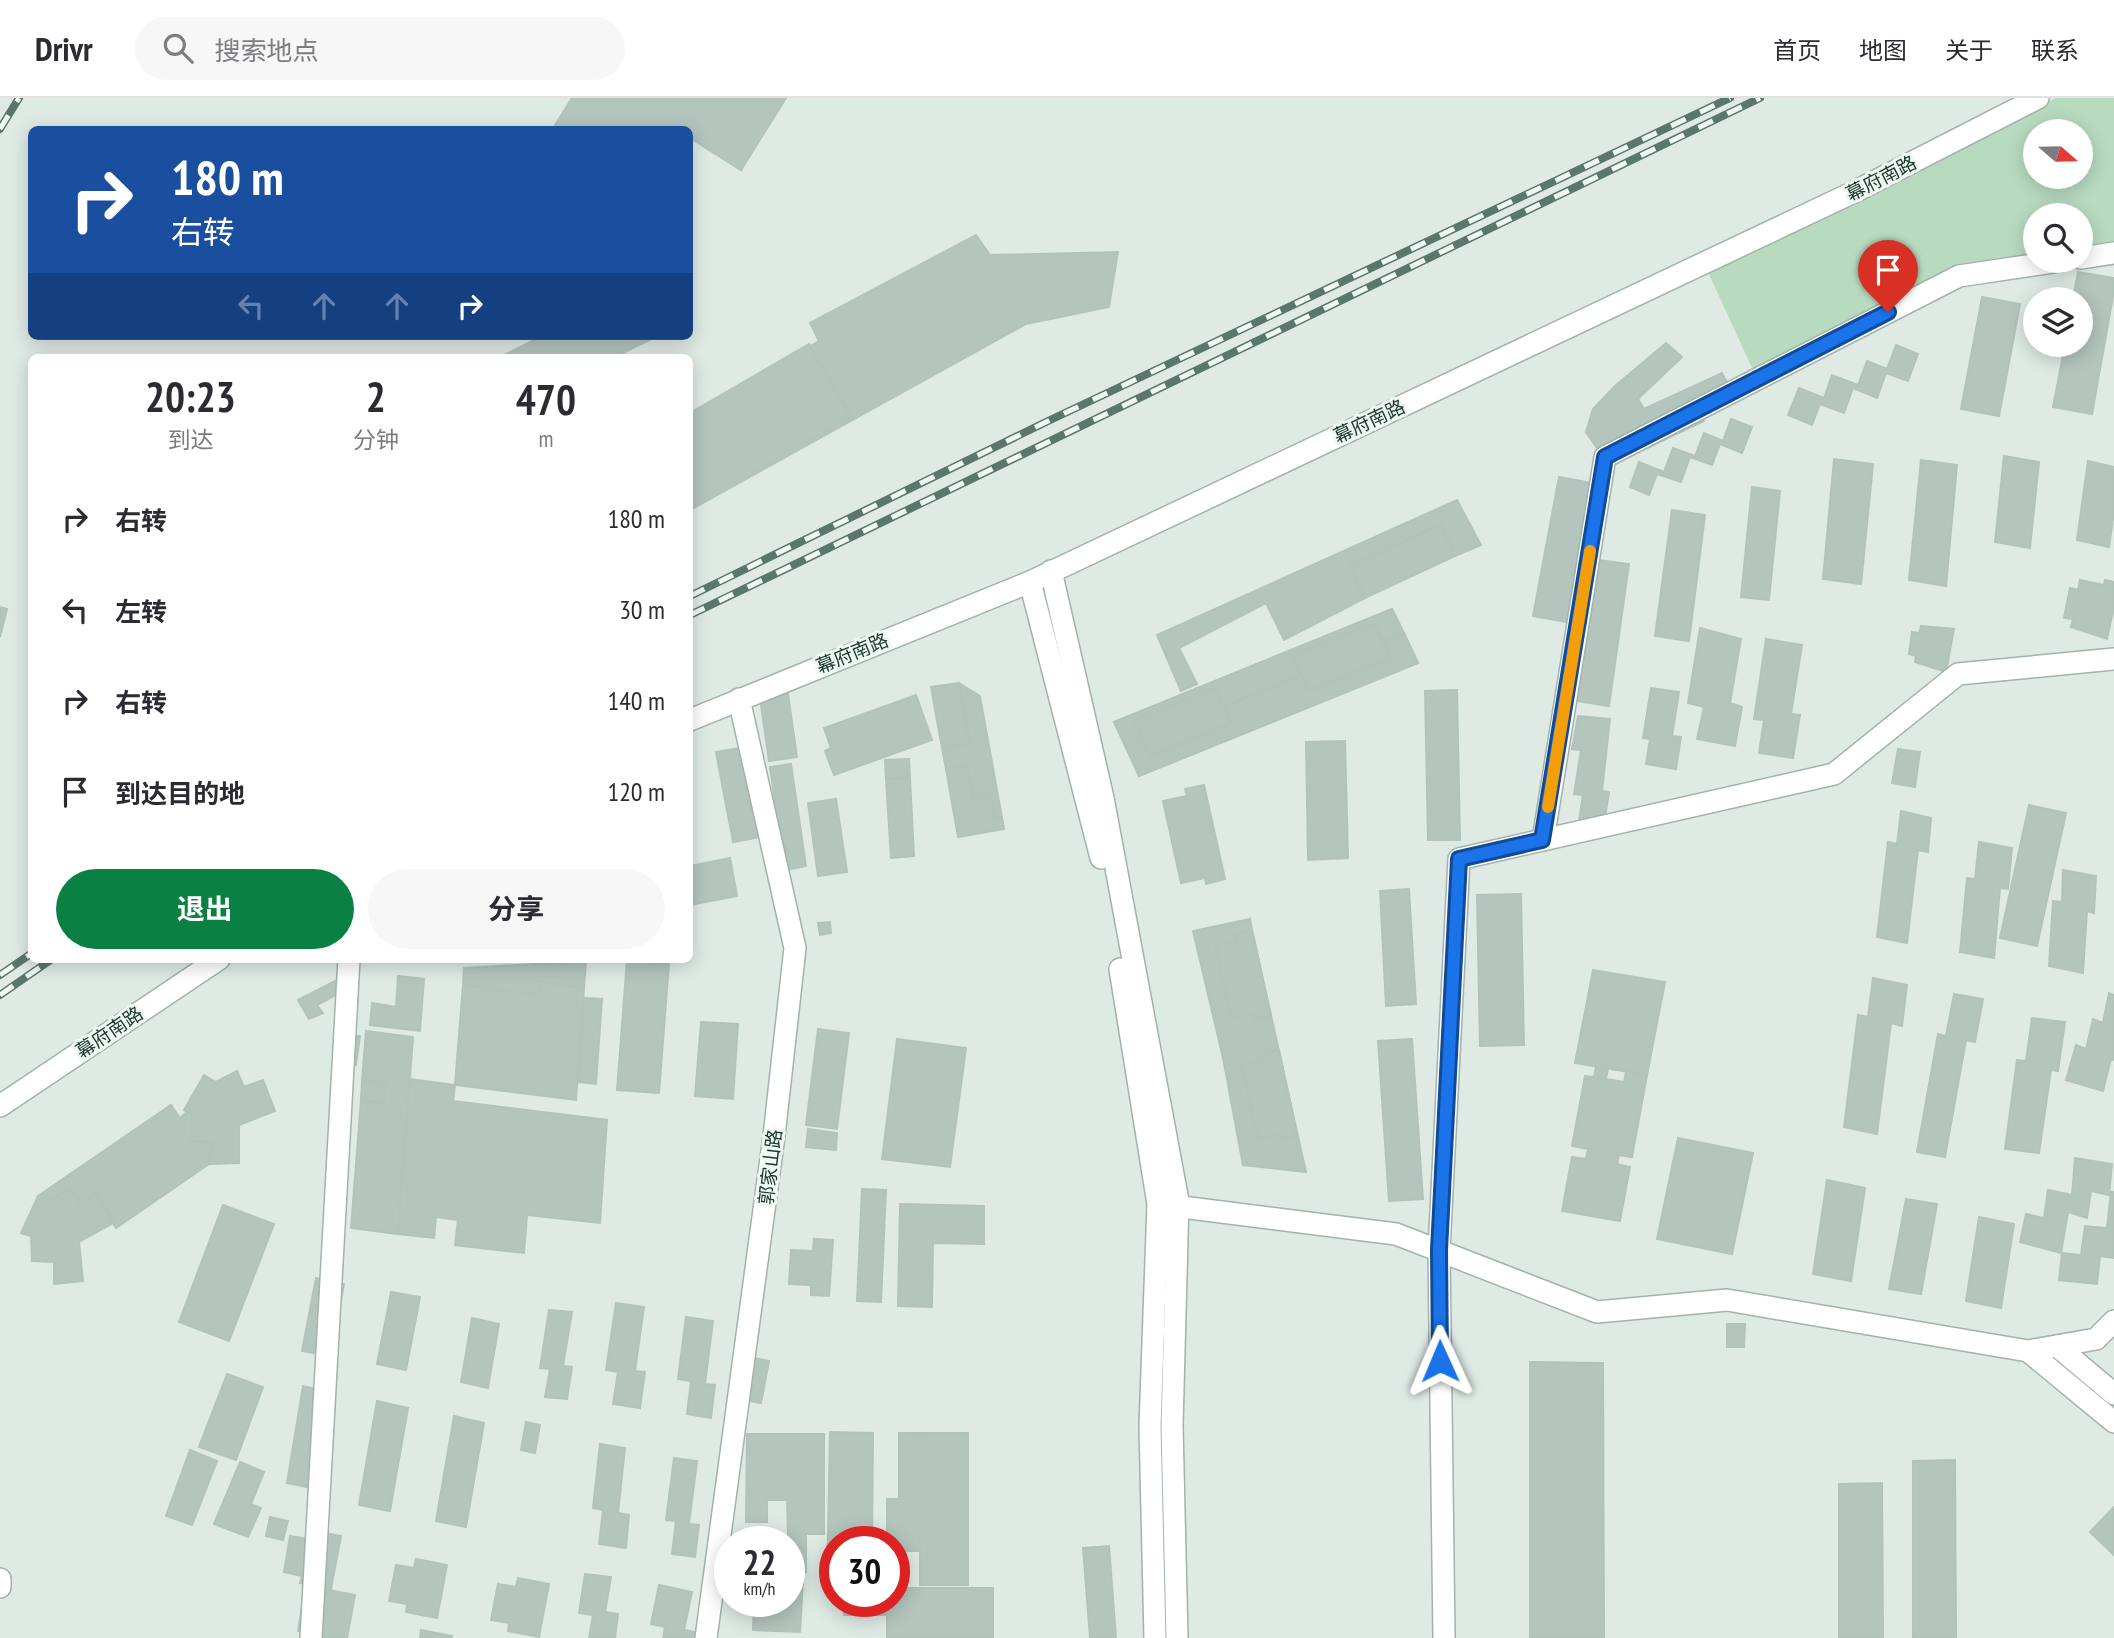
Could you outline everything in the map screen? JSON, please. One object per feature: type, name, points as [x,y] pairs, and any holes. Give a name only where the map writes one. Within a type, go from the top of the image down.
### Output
[{"type":"street","name":"幕府南路","points":[[693,719],[1030,582],[1854,192],[2038,98]]},
{"type":"street","points":[[2093,256],[2114,253]]},
{"type":"street","points":[[1542,840],[1605,457],[1959,276],[2023,266]]},
{"type":"street","points":[[1051,571],[1103,798],[1178,1201],[1172,1426],[1177,1638]]},
{"type":"street","points":[[1030,582],[1105,875],[1158,1203],[1150,1426],[1155,1638]]},
{"type":"street","points":[[1444,1638],[1439,1250],[1459,859],[1834,774],[1958,674],[2114,659]]},
{"type":"street","name":"郭家山路","points":[[706,1638],[772,1150],[795,948],[739,699]]},
{"type":"street","name":"幕府南路","points":[[0,1106],[213,963]]},
{"type":"street","points":[[311,1638],[349,963]]},
{"type":"street","points":[[1158,1203],[1396,1234],[1597,1312],[1727,1300],[2028,1350],[2096,1339],[2114,1321]]},
{"type":"street","points":[[2057,1346],[2114,1394]]},
{"type":"street","points":[[2028,1350],[2114,1422]]},
{"type":"street","points":[[0,1578],[0,1587]]},
{"type":"green space","points":[[2056,98],[2114,98],[2114,241],[2093,245],[2093,203],[2023,203],[2023,261],[1753,370],[1707,270]]},
{"type":"building","points":[[572,98],[786,98],[741,170],[693,140],[693,126],[554,126]]},
{"type":"building","points":[[976,235],[990,255],[1118,252],[1109,307],[1026,324],[693,508],[693,414],[819,341],[810,323]]},
{"type":"building","points":[[2078,273],[2114,278],[2092,414],[2053,407],[2063,357],[2093,357],[2093,287],[2075,287]]},
{"type":"building","points":[[1982,297],[2020,304],[1999,416],[1961,409]]},
{"type":"building","points":[[534,340],[649,340],[621,354],[506,354]]},
{"type":"building","points":[[1666,343],[1682,357],[1638,399],[1644,409],[1722,373],[1730,388],[1698,408],[1704,421],[1609,466],[1586,432],[1593,409],[1615,386]]},
{"type":"building","points":[[809,344],[851,417],[693,508],[693,411]]},
{"type":"building","points":[[1896,345],[1918,354],[1908,381],[1886,373],[1877,398],[1853,388],[1844,413],[1820,404],[1812,425],[1788,415],[1799,388],[1824,398],[1832,375],[1858,385],[1867,361],[1887,369]]},
{"type":"building","points":[[1731,419],[1752,427],[1742,453],[1720,444],[1712,465],[1690,457],[1681,482],[1657,474],[1649,495],[1630,487],[1639,462],[1664,472],[1673,448],[1695,456],[1704,433],[1723,441]]},
{"type":"building","points":[[2004,456],[2039,462],[2030,548],[1995,542]]},
{"type":"building","points":[[1834,459],[1873,464],[1861,584],[1823,579]]},
{"type":"building","points":[[1921,460],[1957,465],[1946,586],[1909,580]]},
{"type":"building","points":[[2088,461],[2114,467],[2114,512],[2109,547],[2077,540]]},
{"type":"building","points":[[1559,477],[1598,484],[1572,623],[1533,616]]},
{"type":"building","points":[[1752,487],[1780,491],[1769,600],[1741,597]]},
{"type":"building","points":[[1457,500],[1481,545],[1455,556],[1440,525],[1350,566],[1365,598],[1284,640],[1266,603],[1179,648],[1197,684],[1181,691],[1157,635]]},
{"type":"building","points":[[1672,510],[1705,515],[1689,641],[1655,636]]},
{"type":"building","points":[[1440,525],[1455,556],[1365,598],[1350,566]]},
{"type":"building","points":[[1591,559],[1629,564],[1609,706],[1571,700]]},
{"type":"building","points":[[2080,580],[2104,585],[2105,580],[2114,582],[2114,607],[2107,639],[2071,627],[2073,619],[2064,618],[2070,588],[2078,590]]},
{"type":"building","points":[[0,607],[7,609],[0,637]]},
{"type":"building","points":[[1392,609],[1418,663],[1139,776],[1114,722]]},
{"type":"building","points":[[1392,609],[1404,633],[1383,642],[1373,623],[1292,656],[1301,675],[1224,707],[1215,688],[1134,721],[1143,740],[1126,747],[1114,722]]},
{"type":"building","points":[[1373,623],[1391,658],[1309,691],[1292,656]]},
{"type":"building","points":[[1921,626],[1954,629],[1946,672],[1915,662],[1916,656],[1909,654],[1912,632],[1919,633]]},
{"type":"building","points":[[1700,628],[1741,639],[1730,703],[1742,707],[1735,746],[1697,739],[1704,707],[1688,703]]},
{"type":"building","points":[[1404,633],[1418,663],[1139,776],[1126,747],[1143,740],[1150,756],[1232,723],[1224,707],[1301,675],[1309,691],[1391,658],[1383,642]]},
{"type":"building","points":[[1766,639],[1802,645],[1791,714],[1800,715],[1793,758],[1759,753],[1764,720],[1754,719]]},
{"type":"building","points":[[959,683],[980,696],[1002,818],[995,819],[991,795],[973,799],[968,765],[946,769],[942,748],[970,743]]},
{"type":"building","points":[[959,683],[970,743],[942,748],[931,687]]},
{"type":"building","points":[[1215,688],[1232,723],[1150,756],[1134,721]]},
{"type":"building","points":[[1651,688],[1679,692],[1672,736],[1681,737],[1676,769],[1646,764],[1650,739],[1643,738]]},
{"type":"building","points":[[1457,690],[1460,840],[1428,840],[1425,691]]},
{"type":"building","points":[[788,694],[797,757],[769,761],[760,698]]},
{"type":"building","points":[[916,695],[932,740],[834,775],[825,751],[831,748],[824,728]]},
{"type":"building","points":[[1578,716],[1610,719],[1602,791],[1609,792],[1604,824],[1579,821],[1583,795],[1574,794],[1581,750],[1572,749]]},
{"type":"building","points":[[1345,741],[1348,858],[1308,860],[1306,742]]},
{"type":"building","points":[[745,747],[761,837],[733,842],[716,752]]},
{"type":"building","points":[[1898,749],[1920,752],[1915,787],[1892,783]]},
{"type":"building","points":[[909,759],[910,778],[886,779],[885,760]]},
{"type":"building","points":[[791,764],[806,866],[785,870],[770,767]]},
{"type":"building","points":[[968,765],[973,799],[991,795],[995,819],[1002,818],[1004,829],[958,837],[946,769]]},
{"type":"building","points":[[910,778],[914,856],[891,858],[886,779]]},
{"type":"building","points":[[1204,785],[1225,879],[1206,884],[1205,878],[1181,883],[1163,801],[1187,796],[1185,789]]},
{"type":"building","points":[[836,799],[847,872],[818,876],[808,803]]},
{"type":"building","points":[[2029,805],[2066,813],[2037,946],[2000,938]]},
{"type":"building","points":[[1901,811],[1931,818],[1928,852],[1918,850],[1907,943],[1877,937],[1888,842],[1897,844]]},
{"type":"building","points":[[1979,842],[2012,848],[2008,889],[2000,888],[1994,958],[1960,952],[1967,878],[1975,879]]},
{"type":"building","points":[[730,858],[737,896],[693,904],[693,865]]},
{"type":"building","points":[[2063,870],[2096,876],[2094,913],[2087,911],[2083,973],[2049,966],[2053,901],[2062,902]]},
{"type":"building","points":[[1409,889],[1416,1004],[1386,1006],[1380,891]]},
{"type":"building","points":[[1521,894],[1524,1045],[1480,1046],[1477,895]]},
{"type":"building","points":[[1250,919],[1306,1172],[1243,1165],[1223,1058],[1193,931]]},
{"type":"building","points":[[830,922],[831,933],[820,935],[818,923]]},
{"type":"building","points":[[1252,930],[1271,1016],[1254,1019],[1253,1014],[1231,1019],[1215,945],[1236,941],[1235,934]]},
{"type":"building","points":[[586,963],[584,988],[540,982],[539,995],[463,985],[464,968]]},
{"type":"building","points":[[627,963],[669,964],[659,1093],[617,1090]]},
{"type":"building","points":[[1593,970],[1665,982],[1647,1075],[1575,1063]]},
{"type":"building","points":[[398,976],[424,979],[420,1031],[370,1025],[372,1003],[396,1007]]},
{"type":"building","points":[[1873,978],[1907,985],[1902,1026],[1891,1023],[1877,1134],[1844,1127],[1858,1015],[1868,1017]]},
{"type":"building","points":[[337,980],[343,991],[317,1005],[323,1013],[309,1019],[298,1000]]},
{"type":"building","points":[[540,982],[584,988],[576,1100],[455,1085],[463,985],[539,995]]},
{"type":"building","points":[[2109,993],[2114,995],[2114,1060],[2111,1059],[2103,1091],[2066,1080],[2076,1045],[2086,1049],[2093,1019],[2103,1023]]},
{"type":"building","points":[[1954,994],[1983,999],[1975,1042],[1966,1040],[1945,1157],[1917,1152],[1938,1034],[1946,1036]]},
{"type":"building","points":[[584,998],[602,999],[596,1084],[579,1082]]},
{"type":"building","points":[[2032,1018],[2065,1022],[2058,1071],[2051,1070],[2039,1153],[2005,1149],[2017,1060],[2026,1061]]},
{"type":"building","points":[[701,1022],[738,1024],[733,1099],[695,1096]]},
{"type":"building","points":[[818,1029],[849,1033],[837,1129],[806,1125]]},
{"type":"building","points":[[366,1031],[413,1037],[398,1234],[351,1228],[361,1100],[384,1103],[385,1084],[362,1081]]},
{"type":"building","points":[[343,1034],[360,1036],[356,1065],[339,1062]]},
{"type":"building","points":[[897,1039],[966,1048],[950,1167],[882,1159]]},
{"type":"building","points":[[1412,1039],[1423,1199],[1389,1201],[1378,1041]]},
{"type":"building","points":[[1279,1050],[1297,1135],[1281,1139],[1280,1134],[1258,1139],[1241,1065],[1263,1061],[1262,1054]]},
{"type":"building","points":[[1596,1067],[1608,1069],[1606,1079],[1624,1082],[1626,1072],[1647,1075],[1632,1157],[1619,1155],[1617,1164],[1630,1167],[1620,1221],[1562,1211],[1572,1157],[1586,1159],[1588,1149],[1572,1146],[1585,1076],[1594,1077]]},
{"type":"building","points":[[237,1071],[244,1087],[263,1080],[275,1111],[239,1125],[239,1163],[209,1164],[212,1142],[191,1141],[192,1114],[184,1110],[204,1075],[216,1082]]},
{"type":"building","points":[[410,1079],[455,1085],[453,1101],[607,1120],[600,1223],[527,1215],[524,1253],[455,1245],[458,1220],[436,1217],[434,1238],[398,1234]]},
{"type":"building","points":[[362,1081],[385,1084],[384,1103],[361,1100]]},
{"type":"building","points":[[171,1105],[180,1118],[187,1112],[192,1114],[191,1141],[212,1142],[209,1164],[116,1228],[96,1193],[79,1203],[70,1188],[50,1201],[38,1196]]},
{"type":"building","points":[[808,1129],[837,1133],[836,1150],[806,1147]]},
{"type":"building","points":[[1678,1138],[1753,1153],[1732,1254],[1657,1239]]},
{"type":"building","points":[[2075,1158],[2112,1164],[2109,1195],[2091,1191],[2087,1218],[2068,1212],[2061,1253],[2020,1242],[2026,1214],[2044,1218],[2048,1190],[2072,1195]]},
{"type":"building","points":[[1827,1180],[1865,1188],[1851,1281],[1813,1274]]},
{"type":"building","points":[[70,1188],[79,1203],[96,1193],[113,1223],[79,1242],[83,1281],[54,1284],[54,1262],[32,1261],[31,1236],[21,1233],[38,1196],[50,1201]]},
{"type":"building","points":[[862,1189],[886,1190],[881,1302],[857,1301]]},
{"type":"building","points":[[2111,1192],[2114,1192],[2114,1258],[2100,1256],[2097,1284],[2059,1280],[2062,1253],[2081,1255],[2085,1226],[2107,1228]]},
{"type":"building","points":[[1906,1199],[1937,1204],[1921,1294],[1889,1289]]},
{"type":"building","points":[[900,1204],[984,1206],[984,1244],[933,1243],[932,1307],[898,1306]]},
{"type":"building","points":[[223,1205],[274,1224],[229,1341],[179,1322]]},
{"type":"building","points":[[1979,1217],[2014,1224],[2001,1308],[1966,1301]]},
{"type":"building","points":[[814,1239],[833,1240],[829,1296],[811,1295],[811,1285],[789,1284],[791,1250],[813,1251]]},
{"type":"building","points":[[316,1278],[344,1284],[331,1356],[302,1351]]},
{"type":"building","points":[[391,1292],[420,1297],[406,1370],[377,1364]]},
{"type":"building","points":[[616,1303],[644,1307],[635,1371],[645,1372],[640,1408],[613,1404],[618,1372],[606,1370]]},
{"type":"building","points":[[549,1310],[572,1312],[563,1366],[572,1367],[567,1399],[545,1397],[550,1369],[540,1368]]},
{"type":"building","points":[[686,1317],[713,1321],[705,1384],[715,1385],[711,1418],[687,1414],[691,1381],[678,1379]]},
{"type":"building","points":[[472,1318],[499,1324],[488,1388],[461,1382]]},
{"type":"building","points":[[1727,1324],[1745,1324],[1744,1347],[1727,1347]]},
{"type":"building","points":[[746,1356],[769,1361],[761,1403],[738,1399]]},
{"type":"building","points":[[1530,1362],[1603,1363],[1604,1638],[1530,1638]]},
{"type":"building","points":[[227,1374],[263,1387],[236,1460],[199,1447]]},
{"type":"building","points":[[303,1386],[332,1393],[317,1489],[287,1483]]},
{"type":"building","points":[[377,1401],[408,1408],[390,1511],[359,1505]]},
{"type":"building","points":[[454,1416],[484,1423],[466,1527],[436,1521]]},
{"type":"building","points":[[526,1422],[540,1425],[535,1453],[521,1450]]},
{"type":"building","points":[[830,1432],[873,1433],[872,1526],[828,1526]]},
{"type":"building","points":[[899,1433],[920,1433],[920,1551],[910,1551],[910,1526],[887,1526],[887,1499],[899,1499]]},
{"type":"building","points":[[920,1433],[968,1433],[968,1585],[920,1585]]},
{"type":"building","points":[[747,1434],[824,1434],[824,1526],[819,1526],[819,1534],[806,1534],[806,1572],[805,1526],[788,1526],[787,1500],[767,1500],[767,1522],[746,1522]]},
{"type":"building","points":[[600,1444],[625,1448],[618,1513],[629,1515],[626,1548],[599,1544],[603,1510],[593,1508]]},
{"type":"building","points":[[190,1450],[217,1461],[192,1525],[166,1516]]},
{"type":"building","points":[[674,1458],[697,1461],[689,1524],[699,1525],[695,1557],[672,1554],[676,1521],[666,1520]]},
{"type":"building","points":[[1955,1460],[1956,1638],[1913,1638],[1913,1461]]},
{"type":"building","points":[[240,1462],[264,1472],[251,1504],[261,1508],[248,1537],[214,1524]]},
{"type":"building","points":[[1882,1483],[1883,1638],[1839,1638],[1839,1484]]},
{"type":"building","points":[[2114,1507],[2114,1555],[2090,1532]]},
{"type":"building","points":[[270,1517],[288,1521],[283,1540],[266,1536]]},
{"type":"building","points":[[310,1530],[341,1536],[331,1589],[300,1583],[302,1576],[284,1572],[290,1536],[308,1539]]},
{"type":"building","points":[[1109,1546],[1116,1638],[1090,1638],[1083,1548]]},
{"type":"building","points":[[416,1559],[447,1565],[437,1618],[406,1612],[407,1604],[389,1601],[396,1565],[414,1568]]},
{"type":"building","points":[[585,1574],[611,1577],[605,1612],[618,1614],[615,1638],[589,1638],[593,1615],[579,1613]]},
{"type":"building","points":[[518,1578],[549,1584],[539,1637],[508,1631],[509,1623],[491,1620],[498,1584],[516,1587]]},
{"type":"building","points":[[659,1585],[692,1592],[684,1630],[695,1632],[694,1638],[663,1638],[665,1627],[651,1624]]},
{"type":"building","points":[[910,1588],[993,1588],[993,1638],[887,1638],[887,1617],[910,1617]]},
{"type":"building","points":[[324,1589],[355,1595],[347,1638],[314,1638],[315,1634],[298,1631],[304,1595]]},
{"type":"building","points":[[753,1617],[801,1617],[800,1632],[753,1630]]},
{"type":"building","points":[[421,1630],[452,1636],[452,1638],[420,1638]]},
{"type":"railway","points":[[0,129],[19,98]]},
{"type":"railway","points":[[693,595],[1046,422],[1730,98]]},
{"type":"railway","points":[[693,614],[1760,98]]},
{"type":"railway","points":[[0,975],[28,956]]},
{"type":"railway","points":[[0,995],[46,963]]},
{"type":"slow traffic","points":[[1548,807],[1590,551]]},
{"type":"route","points":[[1440,1361],[1439,1250],[1459,859],[1542,840],[1605,457],[1888,312]]}]
